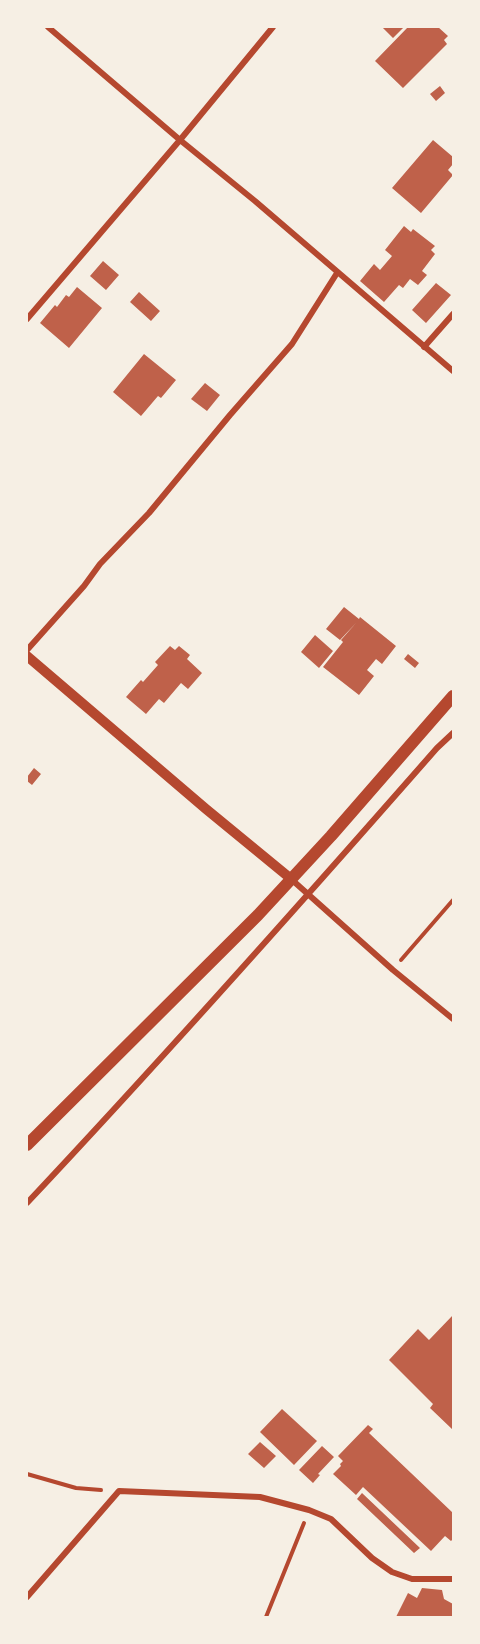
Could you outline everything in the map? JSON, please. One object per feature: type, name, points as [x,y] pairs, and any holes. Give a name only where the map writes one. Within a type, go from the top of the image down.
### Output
[{"type":"main road","points":[[27,1145],[258,915],[331,836],[453,696]]},
{"type":"street","points":[[48,27],[453,371]]},
{"type":"street","points":[[27,319],[273,27]]},
{"type":"street","points":[[27,650],[292,344],[337,273]]},
{"type":"street","points":[[424,347],[453,314]]},
{"type":"street","points":[[27,656],[206,809],[291,878],[393,970],[453,1019]]},
{"type":"street","points":[[27,1203],[107,1118],[437,748],[453,733]]},
{"type":"street","points":[[27,1597],[119,1491],[260,1497],[309,1510],[331,1519],[372,1558],[392,1572],[412,1579],[453,1579]]},
{"type":"path","points":[[393,970],[453,900]]},
{"type":"path","points":[[27,1474],[76,1488],[119,1491]]},
{"type":"path","points":[[266,1617],[309,1510]]},
{"type":"building","points":[[382,27],[404,27],[393,38]]},
{"type":"building","points":[[408,27],[438,27],[448,36],[444,40],[447,44],[403,88],[375,61]]},
{"type":"building","points":[[440,86],[445,93],[436,101],[430,94]]},
{"type":"building","points":[[433,140],[453,157],[453,164],[448,170],[453,175],[421,213],[392,188]]},
{"type":"building","points":[[404,226],[411,232],[413,229],[435,246],[431,250],[435,254],[422,271],[427,275],[418,285],[410,279],[403,288],[399,285],[384,302],[360,281],[374,264],[380,270],[392,256],[385,250]]},
{"type":"building","points":[[103,261],[119,275],[106,290],[90,276]]},
{"type":"building","points":[[436,283],[451,295],[426,323],[412,310]]},
{"type":"building","points":[[77,287],[102,308],[69,348],[40,323],[55,305],[57,307],[66,295],[69,297]]},
{"type":"building","points":[[139,292],[160,311],[151,321],[130,302]]},
{"type":"building","points":[[144,354],[176,380],[141,416],[113,392]]},
{"type":"building","points":[[205,383],[220,395],[207,411],[191,399]]},
{"type":"building","points":[[344,607],[396,646],[382,664],[376,659],[367,670],[374,676],[359,695],[323,667],[343,642],[341,640],[356,623],[340,640],[326,629]]},
{"type":"building","points":[[315,635],[333,651],[319,668],[301,652]]},
{"type":"building","points":[[170,646],[175,650],[179,646],[190,655],[187,659],[202,673],[188,689],[181,683],[164,703],[159,699],[146,714],[126,697],[158,665],[155,662]]},
{"type":"building","points":[[408,654],[419,663],[415,668],[404,659]]},
{"type":"building","points":[[34,768],[41,774],[32,785],[27,781],[27,777]]},
{"type":"building","points":[[453,1315],[453,1430],[430,1408],[433,1404],[389,1360],[418,1329],[429,1340]]},
{"type":"building","points":[[282,1409],[317,1441],[294,1465],[260,1432]]},
{"type":"building","points":[[368,1425],[373,1429],[369,1433],[453,1513],[453,1539],[451,1541],[445,1536],[431,1551],[363,1487],[356,1495],[333,1474],[343,1461],[338,1456]]},
{"type":"building","points":[[260,1442],[276,1456],[264,1468],[248,1454]]},
{"type":"building","points":[[322,1446],[334,1457],[313,1483],[299,1470]]},
{"type":"building","points":[[362,1493],[420,1548],[414,1553],[357,1499]]},
{"type":"building","points":[[422,1588],[442,1590],[444,1599],[453,1604],[453,1617],[396,1617],[408,1593],[417,1598]]}]
